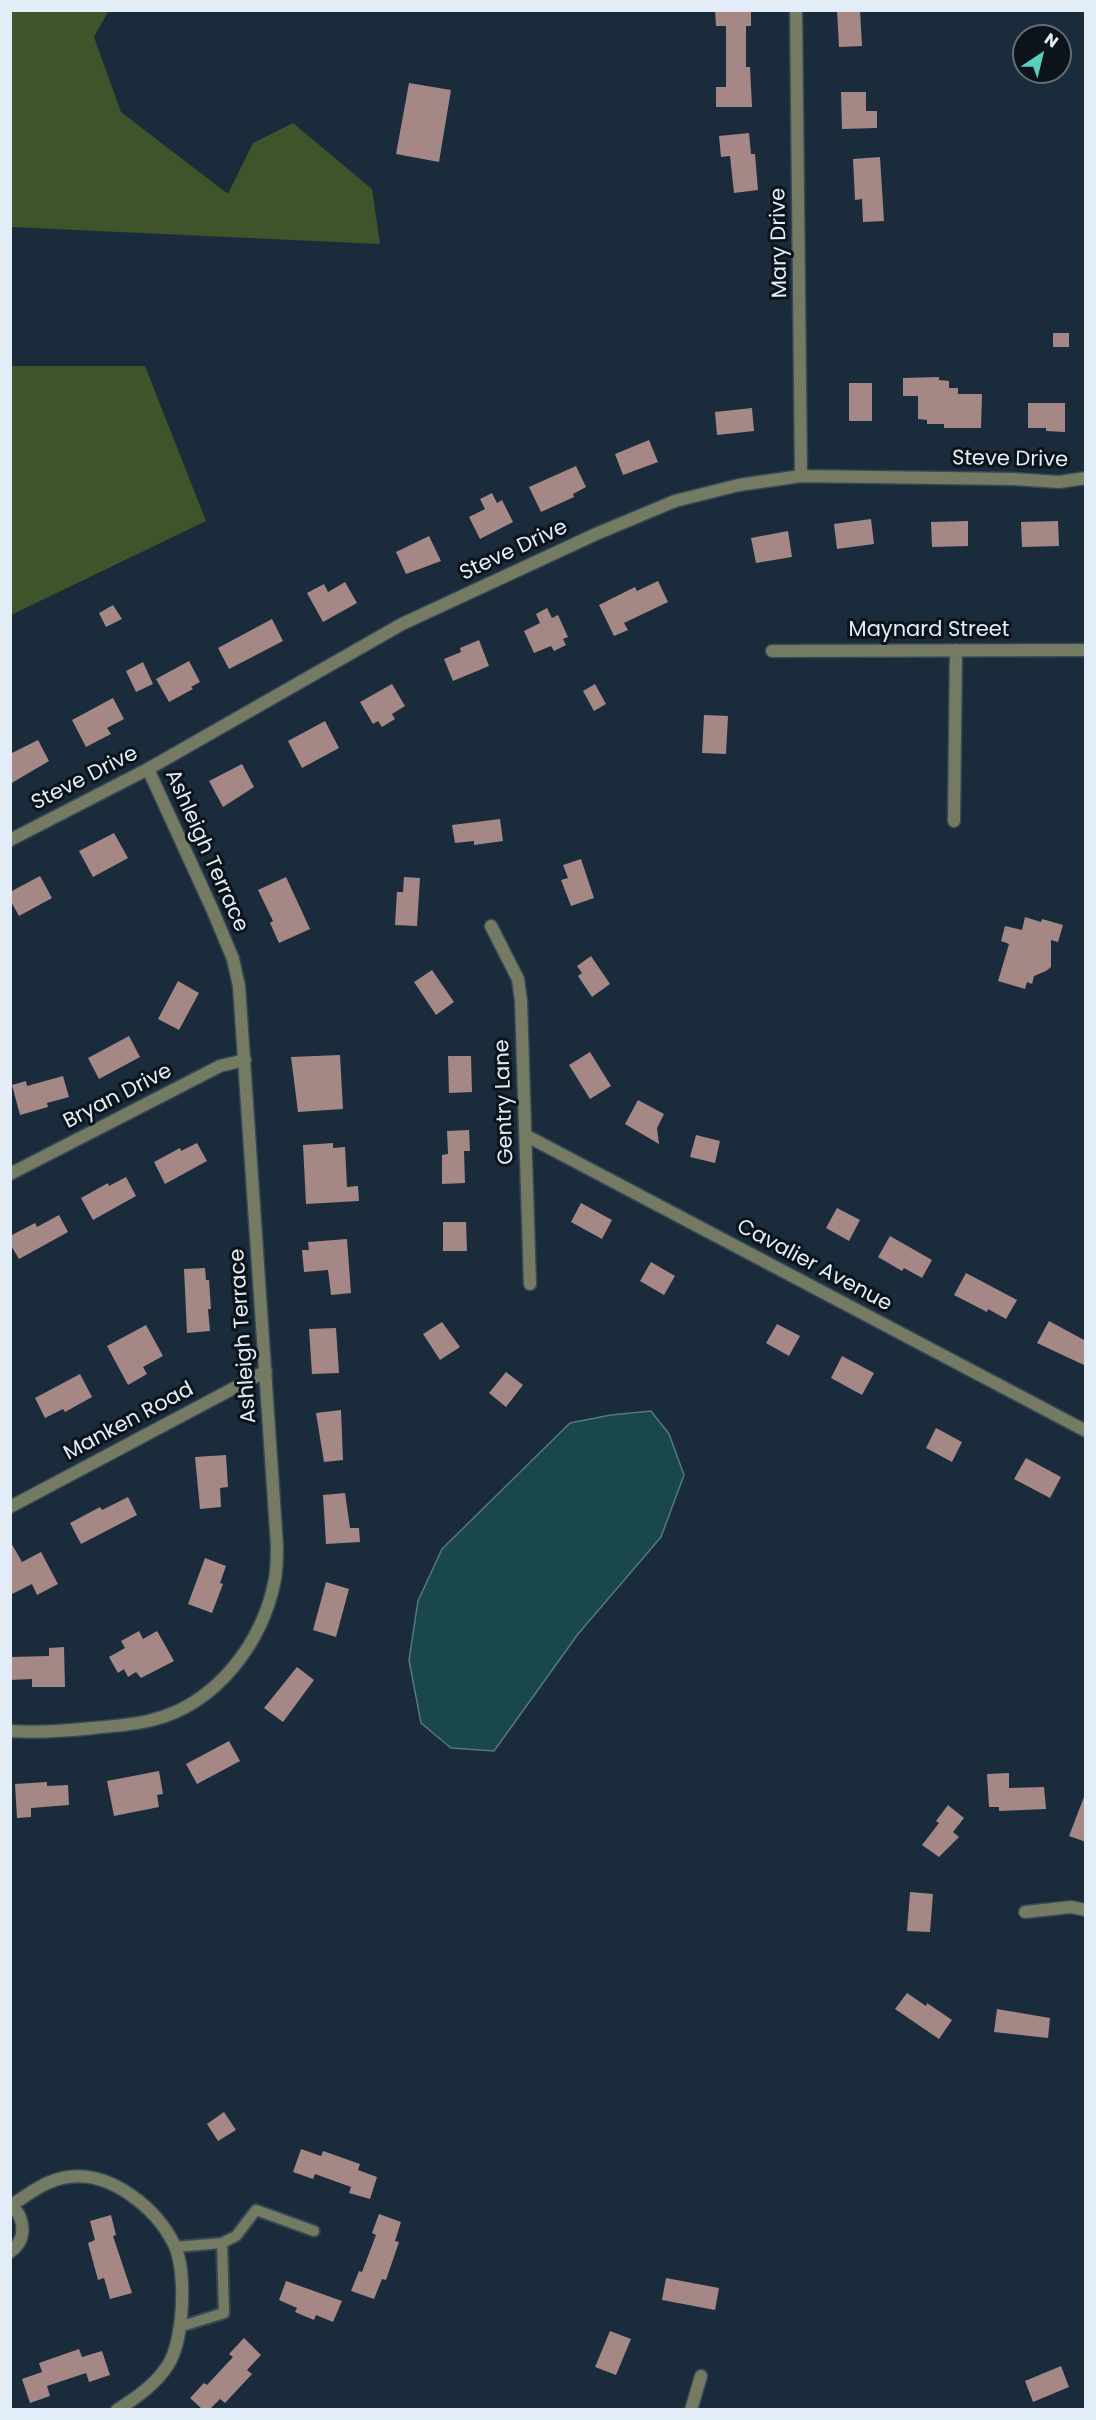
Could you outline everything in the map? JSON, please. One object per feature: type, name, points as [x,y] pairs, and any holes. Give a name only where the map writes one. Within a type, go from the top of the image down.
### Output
[{"type":"street","name":"Mary Drive","points":[[796,10],[801,476]]},
{"type":"street","name":"Steve Drive","points":[[10,840],[148,769],[402,624],[596,534],[675,501],[739,485],[801,476],[1004,478],[1059,482],[1086,478]]},
{"type":"street","points":[[954,821],[956,650]]},
{"type":"street","name":"Maynard Street","points":[[772,651],[1086,650]]},
{"type":"street","name":"Ashleigh Terrace","points":[[10,1731],[56,1732],[154,1720],[201,1696],[231,1673],[247,1650],[270,1602],[276,1577],[278,1546],[238,986],[233,959],[148,769]]},
{"type":"street","name":"Gentry Lane","points":[[491,926],[512,965],[520,990],[530,1284]]},
{"type":"street","name":"Bryan Drive","points":[[10,1174],[220,1066],[245,1060]]},
{"type":"street","name":"Cavalier Avenue","points":[[525,1135],[1086,1431]]},
{"type":"street","name":"Manken Road","points":[[10,1507],[266,1371]]},
{"type":"street","points":[[1025,1912],[1071,1907],[1086,1910]]},
{"type":"street","points":[[10,2252],[20,2242],[23,2226],[21,2218],[11,2205],[34,2189],[58,2179],[81,2176],[100,2180],[119,2188],[152,2213],[165,2229],[175,2247],[182,2286],[176,2346],[170,2363],[158,2379],[117,2409]]},
{"type":"street","points":[[691,2409],[701,2376]]},
{"type":"lane","points":[[175,2247],[222,2243],[236,2236],[256,2210],[314,2231]]},
{"type":"lane","points":[[179,2326],[224,2313],[222,2243]]},
{"type":"green space","points":[[109,10],[94,37],[121,112],[228,194],[253,143],[293,123],[372,189],[380,244],[11,227],[11,11]]},
{"type":"green space","points":[[11,366],[145,366],[206,521],[11,615]]},
{"type":"shaded area","points":[[651,1411],[669,1434],[684,1475],[661,1537],[578,1634],[494,1751],[451,1748],[421,1723],[409,1660],[418,1601],[442,1549],[570,1423],[611,1415]]},
{"type":"building","points":[[715,10],[751,10],[751,26],[746,26],[746,67],[750,67],[752,107],[716,107],[716,87],[726,87],[726,26],[716,26]]},
{"type":"building","points":[[837,10],[860,10],[862,46],[839,47]]},
{"type":"building","points":[[409,83],[451,90],[439,162],[396,154]]},
{"type":"building","points":[[841,92],[866,92],[866,111],[877,111],[877,128],[842,129]]},
{"type":"building","points":[[749,133],[751,154],[755,154],[758,190],[734,193],[730,156],[721,157],[719,136]]},
{"type":"building","points":[[880,157],[884,221],[863,222],[862,199],[855,200],[853,159]]},
{"type":"building","points":[[1053,333],[1069,333],[1069,347],[1053,347]]},
{"type":"building","points":[[939,377],[939,380],[949,381],[949,388],[958,388],[958,394],[982,394],[981,428],[944,428],[944,424],[927,424],[927,420],[918,419],[918,396],[903,396],[903,378]]},
{"type":"building","points":[[849,383],[872,383],[872,421],[849,421]]},
{"type":"building","points":[[1028,403],[1065,403],[1065,432],[1046,431],[1046,428],[1028,428]]},
{"type":"building","points":[[752,408],[754,431],[717,435],[715,412]]},
{"type":"building","points":[[649,440],[658,462],[623,475],[615,454]]},
{"type":"building","points":[[576,466],[586,487],[573,494],[574,497],[541,512],[529,487]]},
{"type":"building","points":[[492,493],[497,503],[502,500],[513,522],[480,539],[469,517],[485,509],[480,499]]},
{"type":"building","points":[[871,519],[874,544],[837,549],[834,524]]},
{"type":"building","points":[[968,521],[968,546],[932,547],[931,522]]},
{"type":"building","points":[[1058,521],[1059,546],[1022,547],[1021,522]]},
{"type":"building","points":[[788,531],[792,557],[756,563],[751,538]]},
{"type":"building","points":[[429,536],[441,561],[406,574],[396,552]]},
{"type":"building","points":[[658,581],[668,602],[624,623],[628,630],[614,636],[599,605],[635,587],[637,591]]},
{"type":"building","points":[[345,582],[357,603],[323,622],[307,593],[324,584],[328,592]]},
{"type":"building","points":[[113,605],[122,619],[106,627],[99,613]]},
{"type":"building","points":[[547,608],[552,618],[558,615],[568,637],[563,639],[566,645],[554,651],[551,646],[534,653],[524,631],[540,623],[536,614]]},
{"type":"building","points":[[272,619],[283,641],[229,669],[218,648]]},
{"type":"building","points":[[479,640],[489,666],[453,681],[444,659],[461,652],[460,648]]},
{"type":"building","points":[[189,661],[200,682],[191,687],[193,689],[169,702],[156,679]]},
{"type":"building","points":[[143,662],[153,684],[136,692],[126,671]]},
{"type":"building","points":[[392,684],[405,706],[392,714],[395,719],[382,727],[378,721],[373,724],[360,702]]},
{"type":"building","points":[[595,684],[606,704],[594,711],[583,691]]},
{"type":"building","points":[[113,698],[124,719],[107,728],[111,734],[86,747],[72,720]]},
{"type":"building","points":[[704,715],[728,716],[726,754],[702,753]]},
{"type":"building","points":[[325,721],[339,748],[302,768],[288,741]]},
{"type":"building","points":[[38,740],[49,761],[10,784],[10,754]]},
{"type":"building","points":[[242,764],[254,787],[223,807],[209,781]]},
{"type":"building","points":[[500,819],[503,841],[474,845],[474,841],[455,843],[452,825]]},
{"type":"building","points":[[114,833],[128,858],[93,877],[79,851]]},
{"type":"building","points":[[581,859],[594,898],[571,906],[561,880],[568,878],[563,865]]},
{"type":"building","points":[[40,876],[52,898],[19,916],[10,900],[10,892]]},
{"type":"building","points":[[286,877],[310,929],[279,943],[270,923],[273,921],[258,890]]},
{"type":"building","points":[[404,877],[420,878],[417,926],[395,925],[397,892],[403,892]]},
{"type":"building","points":[[1025,917],[1063,925],[1058,942],[1051,940],[1051,967],[1034,976],[1032,984],[1027,982],[1025,989],[998,981],[1009,944],[1001,941],[1005,926],[1022,930]]},
{"type":"building","points":[[591,956],[610,984],[592,997],[578,976],[582,973],[577,966]]},
{"type":"building","points":[[432,970],[454,1002],[436,1015],[414,982]]},
{"type":"building","points":[[178,981],[199,993],[179,1030],[158,1019]]},
{"type":"building","points":[[129,1036],[140,1057],[99,1079],[88,1058]]},
{"type":"building","points":[[590,1052],[611,1086],[590,1099],[569,1065]]},
{"type":"building","points":[[340,1055],[343,1109],[298,1112],[291,1057]]},
{"type":"building","points":[[448,1056],[471,1056],[472,1092],[449,1093]]},
{"type":"building","points":[[63,1076],[69,1097],[47,1103],[48,1107],[20,1115],[12,1085],[26,1081],[27,1086]]},
{"type":"building","points":[[638,1100],[664,1114],[657,1128],[659,1144],[625,1124]]},
{"type":"building","points":[[469,1130],[470,1151],[464,1151],[465,1183],[442,1184],[442,1155],[448,1154],[447,1131]]},
{"type":"building","points":[[696,1135],[720,1141],[715,1163],[690,1157]]},
{"type":"building","points":[[197,1143],[207,1161],[165,1184],[154,1162],[180,1148],[181,1151]]},
{"type":"building","points":[[333,1143],[333,1148],[345,1147],[347,1187],[358,1186],[359,1201],[306,1204],[303,1145]]},
{"type":"building","points":[[126,1177],[136,1196],[93,1220],[81,1198],[108,1183],[109,1186]]},
{"type":"building","points":[[581,1203],[612,1220],[602,1239],[571,1222]]},
{"type":"building","points":[[837,1208],[860,1220],[849,1241],[826,1228]]},
{"type":"building","points":[[59,1215],[68,1232],[19,1259],[10,1244],[10,1236],[35,1223],[37,1227]]},
{"type":"building","points":[[443,1222],[466,1222],[467,1251],[443,1251]]},
{"type":"building","points":[[890,1236],[932,1260],[922,1278],[904,1268],[902,1271],[878,1257]]},
{"type":"building","points":[[347,1239],[351,1293],[331,1295],[328,1270],[304,1272],[302,1250],[309,1250],[308,1242]]},
{"type":"building","points":[[651,1262],[675,1276],[664,1295],[640,1281]]},
{"type":"building","points":[[205,1268],[206,1280],[209,1280],[210,1331],[187,1333],[184,1269]]},
{"type":"building","points":[[966,1273],[1017,1300],[1006,1319],[954,1295]]},
{"type":"building","points":[[1049,1321],[1086,1341],[1086,1366],[1037,1343]]},
{"type":"building","points":[[442,1322],[460,1347],[440,1360],[423,1334]]},
{"type":"building","points":[[777,1324],[800,1336],[789,1356],[766,1343]]},
{"type":"building","points":[[146,1325],[163,1356],[143,1367],[147,1374],[128,1385],[107,1346]]},
{"type":"building","points":[[336,1328],[339,1373],[312,1374],[309,1329]]},
{"type":"building","points":[[842,1356],[874,1373],[862,1395],[831,1378]]},
{"type":"building","points":[[506,1372],[523,1385],[506,1407],[489,1393]]},
{"type":"building","points":[[80,1374],[92,1397],[65,1412],[63,1409],[45,1418],[35,1398]]},
{"type":"building","points":[[341,1410],[343,1460],[324,1462],[316,1413]]},
{"type":"building","points":[[936,1428],[962,1442],[952,1462],[926,1448]]},
{"type":"building","points":[[226,1455],[228,1487],[220,1488],[221,1507],[200,1509],[195,1457]]},
{"type":"building","points":[[1026,1458],[1061,1477],[1050,1498],[1014,1479]]},
{"type":"building","points":[[345,1493],[350,1528],[359,1528],[360,1542],[326,1544],[323,1495]]},
{"type":"building","points":[[128,1497],[137,1515],[81,1544],[70,1523],[100,1507],[102,1510]]},
{"type":"building","points":[[10,1541],[22,1562],[41,1552],[58,1584],[37,1595],[32,1584],[10,1595]]},
{"type":"building","points":[[205,1558],[226,1566],[220,1583],[223,1584],[212,1613],[188,1604]]},
{"type":"building","points":[[326,1582],[349,1589],[336,1637],[313,1630]]},
{"type":"building","points":[[139,1631],[143,1639],[157,1631],[174,1661],[141,1678],[136,1672],[128,1677],[124,1669],[118,1673],[109,1657],[125,1648],[121,1641]]},
{"type":"building","points":[[64,1647],[65,1687],[32,1687],[32,1679],[10,1680],[10,1657],[49,1656],[49,1648]]},
{"type":"building","points":[[297,1667],[314,1680],[283,1722],[264,1708]]},
{"type":"building","points":[[229,1741],[240,1761],[197,1784],[186,1764]]},
{"type":"building","points":[[159,1771],[163,1794],[157,1795],[159,1807],[114,1816],[107,1781]]},
{"type":"building","points":[[1009,1773],[1009,1788],[1044,1787],[1046,1809],[999,1811],[999,1807],[989,1807],[987,1774]]},
{"type":"building","points":[[47,1782],[47,1786],[68,1785],[69,1805],[31,1808],[31,1817],[17,1818],[15,1784]]},
{"type":"building","points":[[1084,1797],[1086,1797],[1086,1842],[1069,1836]]},
{"type":"building","points":[[948,1805],[964,1818],[953,1832],[959,1837],[939,1857],[922,1845],[939,1823],[936,1821]]},
{"type":"building","points":[[910,1892],[933,1894],[930,1932],[907,1931]]},
{"type":"building","points":[[907,1993],[952,2020],[939,2039],[895,2009]]},
{"type":"building","points":[[997,2009],[1050,2018],[1048,2038],[994,2032]]},
{"type":"building","points":[[224,2112],[236,2130],[218,2141],[207,2124]]},
{"type":"building","points":[[301,2149],[321,2156],[323,2151],[360,2164],[358,2170],[377,2177],[370,2199],[349,2193],[351,2187],[315,2174],[313,2179],[293,2172]]},
{"type":"building","points":[[379,2214],[401,2222],[395,2241],[399,2242],[386,2280],[382,2279],[374,2299],[351,2291],[359,2271],[362,2272],[376,2235],[372,2233]]},
{"type":"building","points":[[111,2215],[116,2235],[113,2236],[132,2293],[110,2299],[104,2278],[98,2280],[88,2243],[95,2240],[90,2221]]},
{"type":"building","points":[[666,2278],[719,2288],[715,2310],[662,2300]]},
{"type":"building","points":[[286,2281],[342,2301],[333,2322],[316,2315],[314,2320],[295,2312],[297,2308],[279,2300]]},
{"type":"building","points":[[610,2331],[631,2339],[616,2375],[595,2367]]},
{"type":"building","points":[[244,2338],[261,2355],[247,2370],[252,2374],[225,2403],[220,2399],[210,2409],[202,2409],[190,2398],[204,2383],[207,2385],[233,2357],[229,2354]]},
{"type":"building","points":[[79,2349],[82,2357],[102,2351],[110,2375],[89,2382],[86,2373],[47,2386],[50,2396],[30,2403],[22,2379],[42,2372],[39,2363]]},
{"type":"building","points":[[1061,2366],[1069,2387],[1033,2402],[1025,2381]]}]
